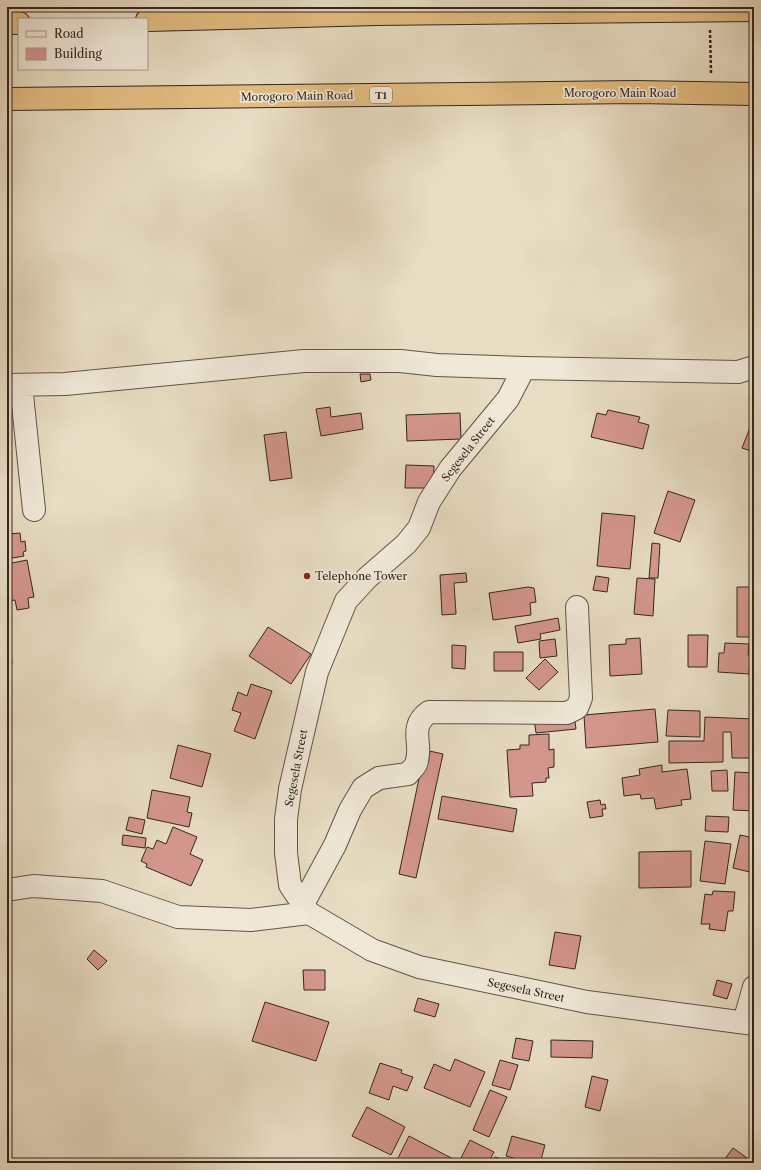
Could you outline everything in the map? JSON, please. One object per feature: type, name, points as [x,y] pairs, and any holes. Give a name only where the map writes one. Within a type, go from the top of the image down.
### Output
[{"type":"highway","points":[[148,20],[376,14],[754,10]]},
{"type":"highway","points":[[7,23],[18,23]]},
{"type":"highway","name":"Morogoro Main Road","points":[[7,99],[635,92],[754,94]]},
{"type":"street","points":[[34,510],[14,385],[65,384],[304,361],[400,361],[437,365],[524,368],[738,372],[754,367]]},
{"type":"street","name":"Segesela Street","points":[[524,368],[508,399],[450,469],[429,502],[419,528],[406,544],[367,578],[346,602],[317,672],[290,789],[286,819],[286,853],[290,885],[306,909],[372,950],[419,967],[587,1002],[749,1023]]},
{"type":"street","points":[[7,890],[33,886],[102,891],[178,917],[251,920],[306,909],[350,810],[363,788],[380,778],[408,774],[416,765],[418,748],[417,726],[420,718],[428,712],[567,713],[577,708],[581,698],[577,607]]},
{"type":"street","points":[[749,1023],[754,987]]},
{"type":"path","points":[[709,10],[712,93]]},
{"type":"building","points":[[360,374],[370,374],[371,380],[361,382]]},
{"type":"building","points":[[330,407],[331,417],[361,413],[363,429],[321,436],[316,409]]},
{"type":"building","points":[[608,410],[640,417],[638,422],[649,425],[643,449],[591,437],[597,413],[606,415]]},
{"type":"building","points":[[460,413],[461,439],[407,441],[406,415]]},
{"type":"building","points":[[751,425],[754,426],[754,452],[742,448]]},
{"type":"building","points":[[286,432],[292,478],[270,481],[264,435]]},
{"type":"building","points":[[406,465],[434,466],[433,488],[405,488]]},
{"type":"building","points":[[7,487],[10,512],[7,513]]},
{"type":"building","points":[[668,491],[695,500],[680,542],[654,533]]},
{"type":"building","points":[[602,513],[635,516],[630,569],[597,566]]},
{"type":"building","points":[[20,533],[21,542],[25,541],[26,551],[23,552],[24,556],[7,559],[7,534]]},
{"type":"building","points":[[652,543],[660,544],[658,578],[649,578]]},
{"type":"building","points":[[27,560],[34,597],[28,598],[29,608],[17,610],[15,600],[8,601],[7,564]]},
{"type":"building","points":[[750,567],[754,567],[754,637],[737,637],[737,587],[751,587]]},
{"type":"building","points":[[466,573],[467,582],[454,583],[456,614],[442,615],[440,575]]},
{"type":"building","points":[[596,576],[609,578],[607,592],[593,590]]},
{"type":"building","points":[[637,578],[655,579],[653,616],[634,614]]},
{"type":"building","points":[[528,587],[534,588],[536,602],[530,603],[531,615],[493,620],[489,593]]},
{"type":"building","points":[[558,618],[560,630],[540,634],[541,639],[518,643],[515,626]]},
{"type":"building","points":[[268,627],[311,654],[291,684],[249,656]]},
{"type":"building","points":[[688,635],[708,635],[707,667],[688,667]]},
{"type":"building","points":[[640,638],[642,674],[610,676],[609,645],[626,644],[626,639]]},
{"type":"building","points":[[555,639],[557,656],[540,658],[539,641]]},
{"type":"building","points":[[725,643],[749,644],[749,674],[718,672],[719,653],[724,653]]},
{"type":"building","points":[[452,645],[466,646],[465,669],[452,668]]},
{"type":"building","points":[[494,652],[523,652],[523,671],[494,671]]},
{"type":"building","points":[[545,659],[558,672],[539,690],[526,678]]},
{"type":"building","points":[[7,660],[12,661],[10,679],[7,678]]},
{"type":"building","points":[[251,684],[272,691],[255,739],[234,731],[241,713],[232,710],[238,692],[247,696]]},
{"type":"building","points":[[655,709],[658,742],[586,748],[584,715]]},
{"type":"building","points":[[668,710],[700,711],[700,737],[666,736]]},
{"type":"building","points":[[574,714],[576,729],[536,733],[534,718]]},
{"type":"building","points":[[705,717],[754,719],[754,758],[732,758],[731,732],[723,732],[723,762],[669,763],[669,741],[704,741]]},
{"type":"building","points":[[549,734],[549,750],[554,749],[554,767],[548,768],[549,778],[546,778],[546,782],[532,783],[533,796],[510,797],[507,750],[520,749],[520,745],[529,745],[529,735]]},
{"type":"building","points":[[178,745],[211,754],[202,787],[170,778]]},
{"type":"building","points":[[425,750],[443,754],[416,878],[399,874]]},
{"type":"building","points":[[662,765],[662,772],[687,769],[691,799],[681,800],[682,805],[656,809],[654,798],[641,799],[640,794],[624,796],[622,778],[640,775],[639,769]]},
{"type":"building","points":[[727,770],[728,791],[712,791],[711,771]]},
{"type":"building","points":[[735,772],[754,773],[754,811],[733,810]]},
{"type":"building","points":[[152,790],[190,797],[187,812],[192,813],[189,827],[147,818]]},
{"type":"building","points":[[442,796],[517,809],[513,832],[438,819]]},
{"type":"building","points":[[600,800],[601,805],[605,804],[606,809],[602,809],[603,816],[590,818],[587,802]]},
{"type":"building","points":[[706,816],[729,817],[728,832],[705,831]]},
{"type":"building","points":[[129,817],[145,820],[142,834],[126,830]]},
{"type":"building","points":[[173,827],[197,837],[190,854],[203,860],[191,886],[146,867],[147,864],[141,861],[147,847],[153,849],[157,840],[166,844]]},
{"type":"building","points":[[123,835],[146,838],[145,848],[122,845]]},
{"type":"building","points":[[740,835],[754,838],[754,873],[733,868]]},
{"type":"building","points":[[705,841],[731,844],[725,884],[700,881]]},
{"type":"building","points":[[691,851],[691,887],[639,888],[639,852]]},
{"type":"building","points":[[713,891],[735,892],[733,911],[728,911],[725,931],[709,929],[710,924],[701,924],[705,894],[712,895]]},
{"type":"building","points":[[555,932],[581,936],[575,969],[549,965]]},
{"type":"building","points":[[94,950],[107,961],[98,970],[87,959]]},
{"type":"building","points":[[303,970],[325,970],[325,990],[304,990]]},
{"type":"building","points":[[717,980],[732,984],[727,999],[713,995]]},
{"type":"building","points":[[418,998],[439,1004],[435,1017],[414,1011]]},
{"type":"building","points":[[265,1002],[329,1022],[316,1061],[252,1041]]},
{"type":"building","points":[[516,1038],[533,1041],[529,1061],[512,1058]]},
{"type":"building","points":[[551,1040],[593,1041],[592,1058],[551,1057]]},
{"type":"building","points":[[455,1059],[485,1072],[470,1107],[424,1088],[434,1064],[450,1071]]},
{"type":"building","points":[[500,1060],[518,1065],[510,1090],[492,1085]]},
{"type":"building","points":[[380,1063],[402,1070],[401,1073],[413,1077],[407,1091],[393,1086],[389,1100],[369,1093]]},
{"type":"building","points":[[592,1076],[608,1080],[600,1111],[585,1107]]},
{"type":"building","points":[[490,1090],[507,1097],[489,1137],[473,1130]]},
{"type":"building","points":[[367,1107],[405,1127],[391,1155],[352,1136]]},
{"type":"building","points":[[409,1136],[459,1162],[470,1140],[494,1152],[488,1163],[397,1163],[396,1162]]},
{"type":"building","points":[[512,1136],[545,1145],[540,1163],[532,1163],[506,1156]]},
{"type":"building","points":[[733,1148],[750,1160],[754,1155],[754,1163],[722,1163]]},
{"type":"building","points":[[495,1157],[513,1163],[493,1163]]},
{"type":"place","name":"Telephone Tower","points":[[307,576]]}]
